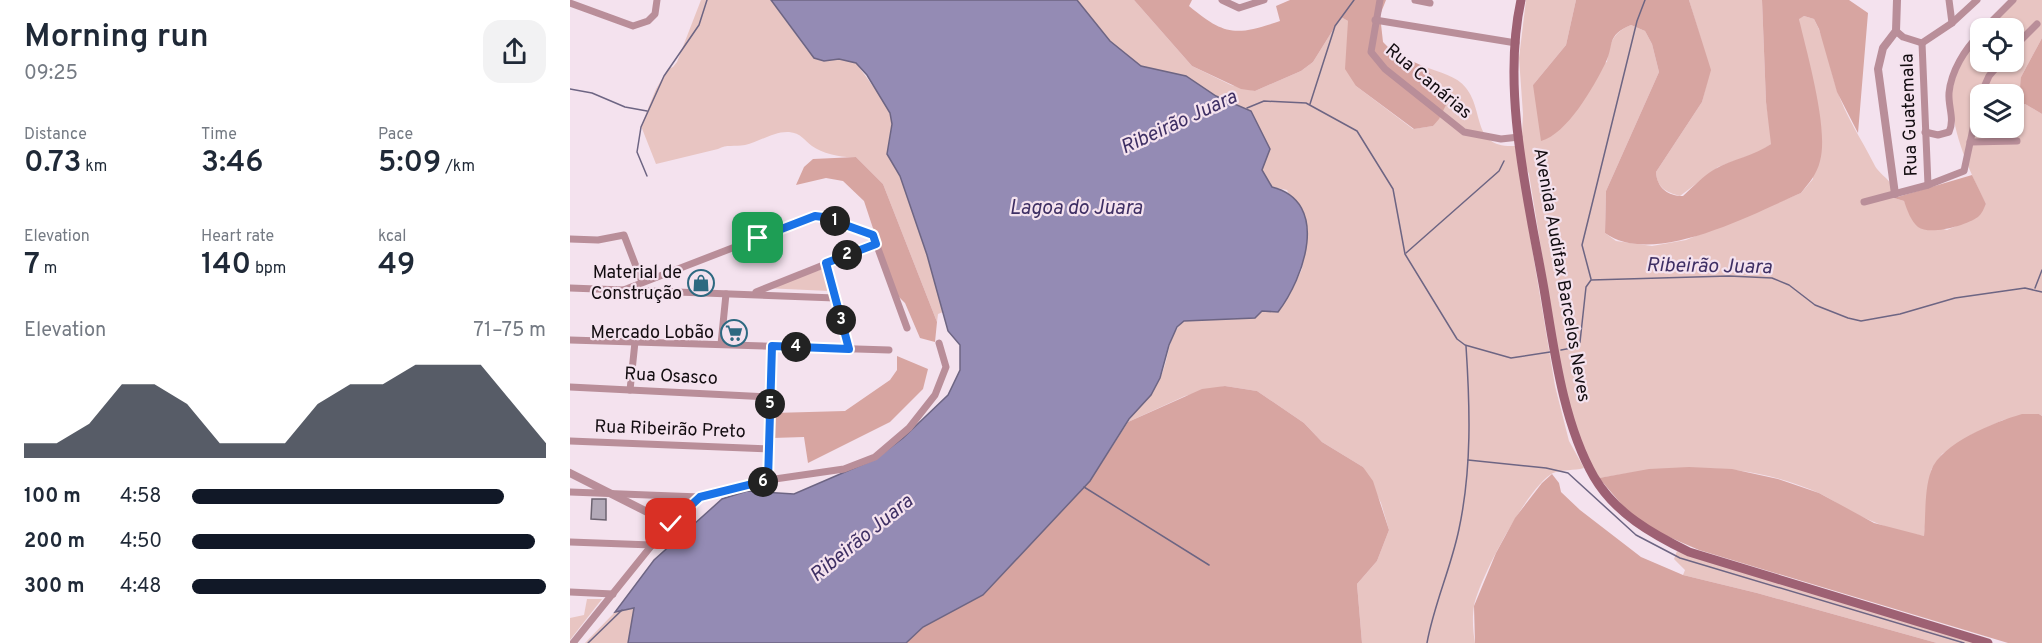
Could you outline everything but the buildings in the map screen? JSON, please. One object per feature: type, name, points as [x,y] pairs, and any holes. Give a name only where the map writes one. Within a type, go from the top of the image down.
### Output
[{"type":"main road","name":"Avenida Audifax Barcelos Neves","points":[[1520,0],[1515,86],[1519,137],[1554,345],[1569,414],[1587,463],[1613,503],[1639,525],[1689,552],[1988,643]]},
{"type":"street","points":[[570,3],[633,26],[648,21],[655,14],[657,0]]},
{"type":"street","points":[[1222,0],[1239,9],[1264,0]]},
{"type":"street","name":"Rua Canárias","points":[[1380,0],[1371,52],[1385,69],[1464,132],[1501,139],[1519,137]]},
{"type":"street","points":[[1415,0],[1430,3]]},
{"type":"street","points":[[1895,194],[1878,69],[1886,41],[1896,31],[1897,0]]},
{"type":"street","points":[[1949,0],[1952,23]]},
{"type":"street","points":[[1896,31],[1903,37],[1922,43],[1952,23],[1977,0]]},
{"type":"street","points":[[1995,18],[2013,0]]},
{"type":"street","points":[[1375,20],[1516,43]]},
{"type":"street","points":[[2024,37],[2037,24]]},
{"type":"street","name":"Rua Guatemala","points":[[1922,43],[1928,185]]},
{"type":"street","points":[[1925,132],[1938,135],[1949,132],[1952,125],[1949,94],[1955,71],[1970,45]]},
{"type":"street","points":[[1864,202],[1928,185],[1964,171],[1971,138]]},
{"type":"street","points":[[1970,142],[2017,141]]},
{"type":"street","points":[[621,291],[815,216],[823,217],[873,235],[907,328]]},
{"type":"street","points":[[570,239],[598,240],[624,235],[642,282]]},
{"type":"street","points":[[753,293],[876,244]]},
{"type":"street","points":[[826,263],[849,349]]},
{"type":"street","points":[[570,288],[753,293],[835,298]]},
{"type":"street","points":[[721,344],[726,294]]},
{"type":"street","points":[[570,340],[890,350]]},
{"type":"street","points":[[630,390],[635,342]]},
{"type":"street","points":[[570,492],[700,497],[768,480],[844,469],[875,457],[909,428],[935,395],[946,367],[939,343]]},
{"type":"street","points":[[768,480],[772,346]]},
{"type":"street","name":"Rua Osasco","points":[[570,387],[770,397]]},
{"type":"street","name":"Rua Ribeirão Preto","points":[[570,441],[768,449]]},
{"type":"street","points":[[570,473],[671,524]]},
{"type":"street","points":[[573,643],[652,545],[700,497]]},
{"type":"street","points":[[570,542],[652,545]]},
{"type":"street","points":[[570,592],[613,594]]},
{"type":"shaded area","points":[[701,0],[771,0],[807,50],[824,61],[839,59],[856,63],[890,113],[892,124],[887,154],[900,176],[927,255],[943,312],[938,314],[937,322],[883,184],[856,157],[827,153],[812,146],[797,134],[783,132],[745,145],[724,147],[656,164],[641,126],[656,89],[668,69],[677,62]]},
{"type":"shaded area","points":[[1077,0],[1134,0],[1192,66],[1231,85],[1255,91],[1301,71],[1313,62],[1341,17],[1348,21],[1356,86],[1413,129],[1433,126],[1447,95],[1425,67],[1453,77],[1466,88],[1472,97],[1481,127],[1491,141],[1501,145],[1515,146],[1555,386],[1569,441],[1584,468],[1553,473],[1531,495],[1518,514],[1495,555],[1478,593],[1473,615],[1475,643],[1362,643],[1357,584],[1377,561],[1389,530],[1381,503],[1363,467],[1322,442],[1304,423],[1257,391],[1225,386],[1185,396],[1128,422],[1159,380],[1171,341],[1184,321],[1255,318],[1262,311],[1288,298],[1302,269],[1307,234],[1287,190],[1272,187],[1221,99],[1186,76],[1141,66],[1110,41]]},
{"type":"shaded area","points":[[1134,0],[1192,0],[1189,6],[1212,23],[1222,28],[1241,31],[1280,21],[1276,6],[1290,0],[1386,0],[1380,15],[1383,42],[1394,53],[1425,67],[1447,95],[1447,103],[1433,126],[1414,129],[1356,86],[1345,69],[1348,21],[1341,17],[1313,62],[1301,71],[1255,91],[1241,89],[1192,66]]},
{"type":"shaded area","points":[[1526,0],[1576,0],[1566,45],[1533,85],[1607,62],[1613,39],[1620,31],[1631,25],[1645,31],[1652,44],[1659,72],[1606,191],[1605,233],[1616,241],[1652,246],[1686,240],[1801,193],[1813,179],[1799,18],[1804,16],[1814,19],[1822,36],[1844,109],[1877,168],[1891,183],[1894,198],[1904,201],[1912,219],[1947,230],[1979,216],[1986,204],[1968,166],[1955,124],[1952,97],[1958,72],[1970,49],[1970,72],[2024,72],[2021,77],[2022,84],[1970,84],[1970,138],[2024,138],[2024,97],[2025,104],[2042,114],[2042,416],[2039,414],[2003,420],[1971,435],[1942,454],[1931,470],[1924,536],[1878,524],[1819,493],[1792,483],[1738,470],[1683,468],[1599,478],[1576,438],[1563,384],[1529,174],[1521,155],[1523,114],[1519,58]]},
{"type":"shaded area","points":[[1576,0],[1689,0],[1711,70],[1702,102],[1656,172],[1661,187],[1668,193],[1683,196],[1715,169],[1758,152],[1771,144],[1766,102],[1762,0],[1849,0],[1868,13],[1858,133],[1837,92],[1819,29],[1814,19],[1804,16],[1799,19],[1816,91],[1822,130],[1822,147],[1817,170],[1801,193],[1730,224],[1675,241],[1649,244],[1625,242],[1605,233],[1606,191],[1659,72],[1652,44],[1645,31],[1631,25],[1623,29],[1614,37],[1608,57],[1594,85],[1570,120],[1551,137],[1541,141],[1533,85],[1566,45]]},
{"type":"shaded area","points":[[1689,0],[1762,0],[1766,102],[1772,140],[1771,144],[1759,152],[1718,167],[1680,196],[1660,186],[1656,172],[1702,102],[1710,70]]},
{"type":"shaded area","points":[[2015,0],[2042,0],[2042,38],[2024,71],[2024,18],[1995,18]]},
{"type":"shaded area","points":[[2042,38],[2042,114],[2024,104],[2024,84],[2020,84],[2024,71]]},
{"type":"shaded area","points":[[856,157],[883,184],[937,322],[935,342],[920,338],[905,303],[894,292],[864,201],[843,181],[826,178],[796,185],[804,167],[813,159]]},
{"type":"shaded area","points":[[1972,175],[1986,204],[1978,217],[1957,226],[1939,230],[1918,227],[1913,222],[1904,201],[1894,198]]},
{"type":"shaded area","points":[[823,269],[829,291],[764,288]]},
{"type":"shaded area","points":[[897,356],[928,369],[923,389],[890,422],[808,463],[804,437],[772,438],[773,413],[845,411],[890,380],[897,370]]},
{"type":"shaded area","points":[[1225,386],[1257,391],[1304,423],[1322,442],[1363,467],[1373,481],[1389,530],[1377,561],[1357,584],[1362,643],[906,643],[923,627],[983,595],[1090,481],[1128,422],[1202,389]]},
{"type":"shaded area","points":[[2022,414],[2042,416],[2042,643],[2008,643],[1699,550],[1646,527],[1623,506],[1599,478],[1649,469],[1689,467],[1732,469],[1778,479],[1819,493],[1874,523],[1924,536],[1927,487],[1931,471],[1937,461],[1946,451],[1970,435]]},
{"type":"shaded area","points":[[1552,474],[1559,483],[1561,492],[1580,510],[1641,557],[1683,575],[1937,643],[1475,643],[1474,606],[1496,553],[1515,518],[1542,483]]},
{"type":"shaded area","points":[[1677,551],[1975,643],[1937,643],[1683,575],[1685,570],[1674,559]]},
{"type":"shaded area","points":[[587,599],[602,599],[570,640],[570,618],[584,615]]},
{"type":"shaded area","points":[[634,607],[628,643],[585,643],[615,612]]},
{"type":"water","name":"Lagoa do Juara","points":[[771,0],[1077,0],[1110,41],[1141,66],[1186,76],[1216,96],[1251,111],[1270,149],[1262,170],[1272,187],[1290,195],[1301,208],[1307,224],[1307,242],[1303,261],[1288,297],[1278,312],[1262,311],[1255,318],[1184,321],[1177,327],[1169,345],[1160,378],[1151,395],[1129,419],[1090,481],[983,595],[923,627],[906,643],[628,643],[634,608],[615,612],[654,560],[722,499],[747,491],[794,494],[875,459],[903,438],[948,395],[960,370],[960,345],[948,331],[927,255],[900,176],[887,154],[892,124],[890,113],[867,75],[856,63],[839,59],[824,61],[814,58]]},
{"type":"waterway","points":[[647,176],[637,152],[641,127],[664,76],[699,25],[707,0]]},
{"type":"waterway","points":[[1310,104],[1335,26],[1354,0]]},
{"type":"waterway","points":[[1591,279],[1582,245],[1637,21],[1645,0]]},
{"type":"waterway","points":[[570,89],[592,93],[625,107],[647,111]]},
{"type":"waterway","name":"Ribeirão Juara","points":[[1247,108],[1264,101],[1306,103],[1357,131],[1393,189],[1405,254],[1457,339],[1465,345],[1511,358],[1550,352]]},
{"type":"waterway","points":[[1406,253],[1499,171],[1504,161]]},
{"type":"waterway","points":[[2035,288],[2042,270]]},
{"type":"waterway","name":"Ribeirão Juara","points":[[1561,350],[1577,347],[1580,342],[1586,287],[1591,280],[1729,276],[1772,278],[1789,285],[1815,305],[1861,321],[1900,314],[1955,298],[2025,288],[2042,292]]},
{"type":"waterway","points":[[1427,643],[1456,543],[1463,506],[1469,438],[1466,346]]},
{"type":"waterway","points":[[1468,460],[1546,468],[1568,473],[1636,535],[1680,558],[1964,643]]},
{"type":"waterway","points":[[1084,487],[1209,565]]},
{"type":"waterway","points":[[588,643],[622,610]]},
{"type":"place","name":"Material de Construção","points":[[701,283]]},
{"type":"place","name":"Mercado Lobão","points":[[734,333]]},
{"type":"route","points":[[671,524],[700,497],[768,480],[772,346],[849,349],[826,263],[876,244],[873,235],[815,216],[758,238]]}]
